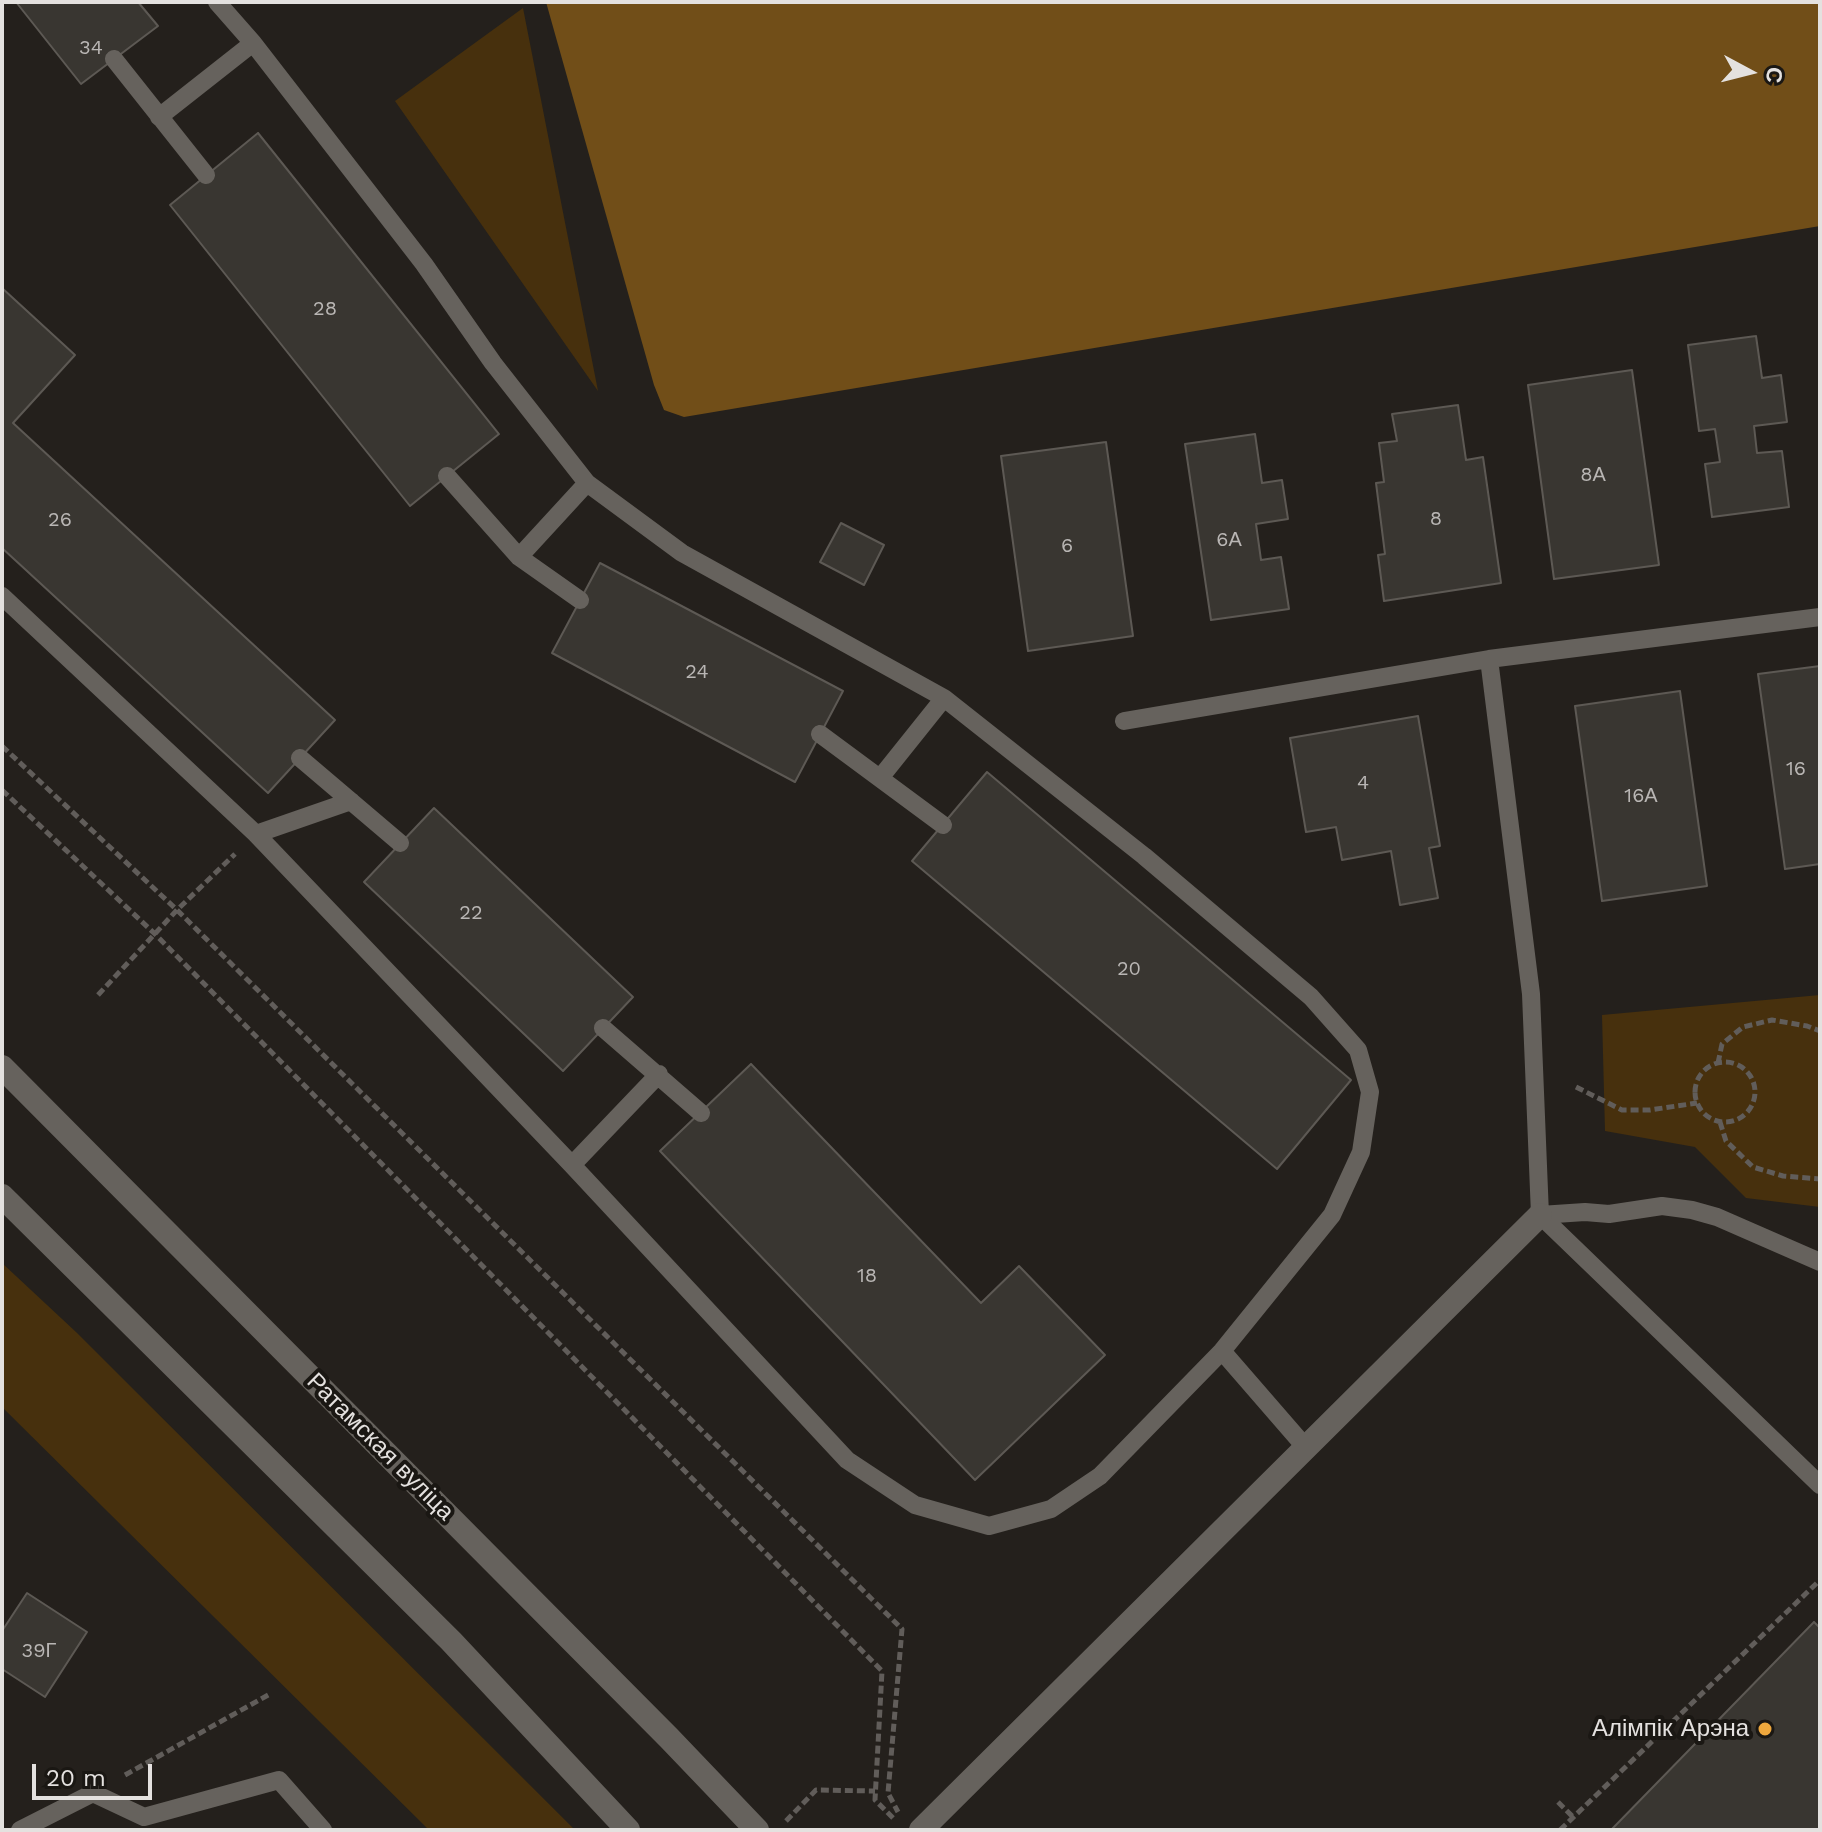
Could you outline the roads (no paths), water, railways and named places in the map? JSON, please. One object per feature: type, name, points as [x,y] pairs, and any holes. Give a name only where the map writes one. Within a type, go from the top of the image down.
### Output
[{"type":"main road","name":"Ратамская вуліца","points":[[2,1067],[757,1830]]},
{"type":"main road","points":[[2,1196],[440,1629],[628,1830]]},
{"type":"main road","points":[[906,1822],[1307,1449],[1540,1215]]},
{"type":"lane","points":[[2,596],[256,834],[572,1165],[847,1460],[915,1505],[989,1526],[1051,1509],[1100,1476],[1222,1351],[1332,1215],[1361,1152],[1370,1092],[1358,1050],[1311,997],[1144,856],[944,698],[682,553],[587,483],[493,363],[424,264],[253,43],[217,2]]},
{"type":"lane","points":[[159,117],[253,43]]},
{"type":"lane","points":[[114,59],[206,175]]},
{"type":"lane","points":[[447,476],[519,557],[580,600]]},
{"type":"lane","points":[[519,557],[587,483]]},
{"type":"lane","points":[[1124,721],[1489,659],[1820,617]]},
{"type":"lane","points":[[1489,659],[1531,994],[1540,1215],[1820,1485]]},
{"type":"lane","points":[[880,778],[944,698]]},
{"type":"lane","points":[[820,734],[943,825]]},
{"type":"lane","points":[[300,758],[400,843]]},
{"type":"lane","points":[[256,834],[351,801]]},
{"type":"lane","points":[[603,1028],[701,1113]]},
{"type":"lane","points":[[572,1165],[659,1074]]},
{"type":"lane","points":[[1540,1215],[1609,1214],[1662,1206],[1692,1210],[1717,1217],[1820,1262]]},
{"type":"lane","points":[[1222,1351],[1307,1449]]},
{"type":"lane","points":[[20,1830],[93,1793],[144,1817],[279,1780],[323,1830]]},
{"type":"place","name":"Алімпік Арэна","points":[[1765,1729]]}]
